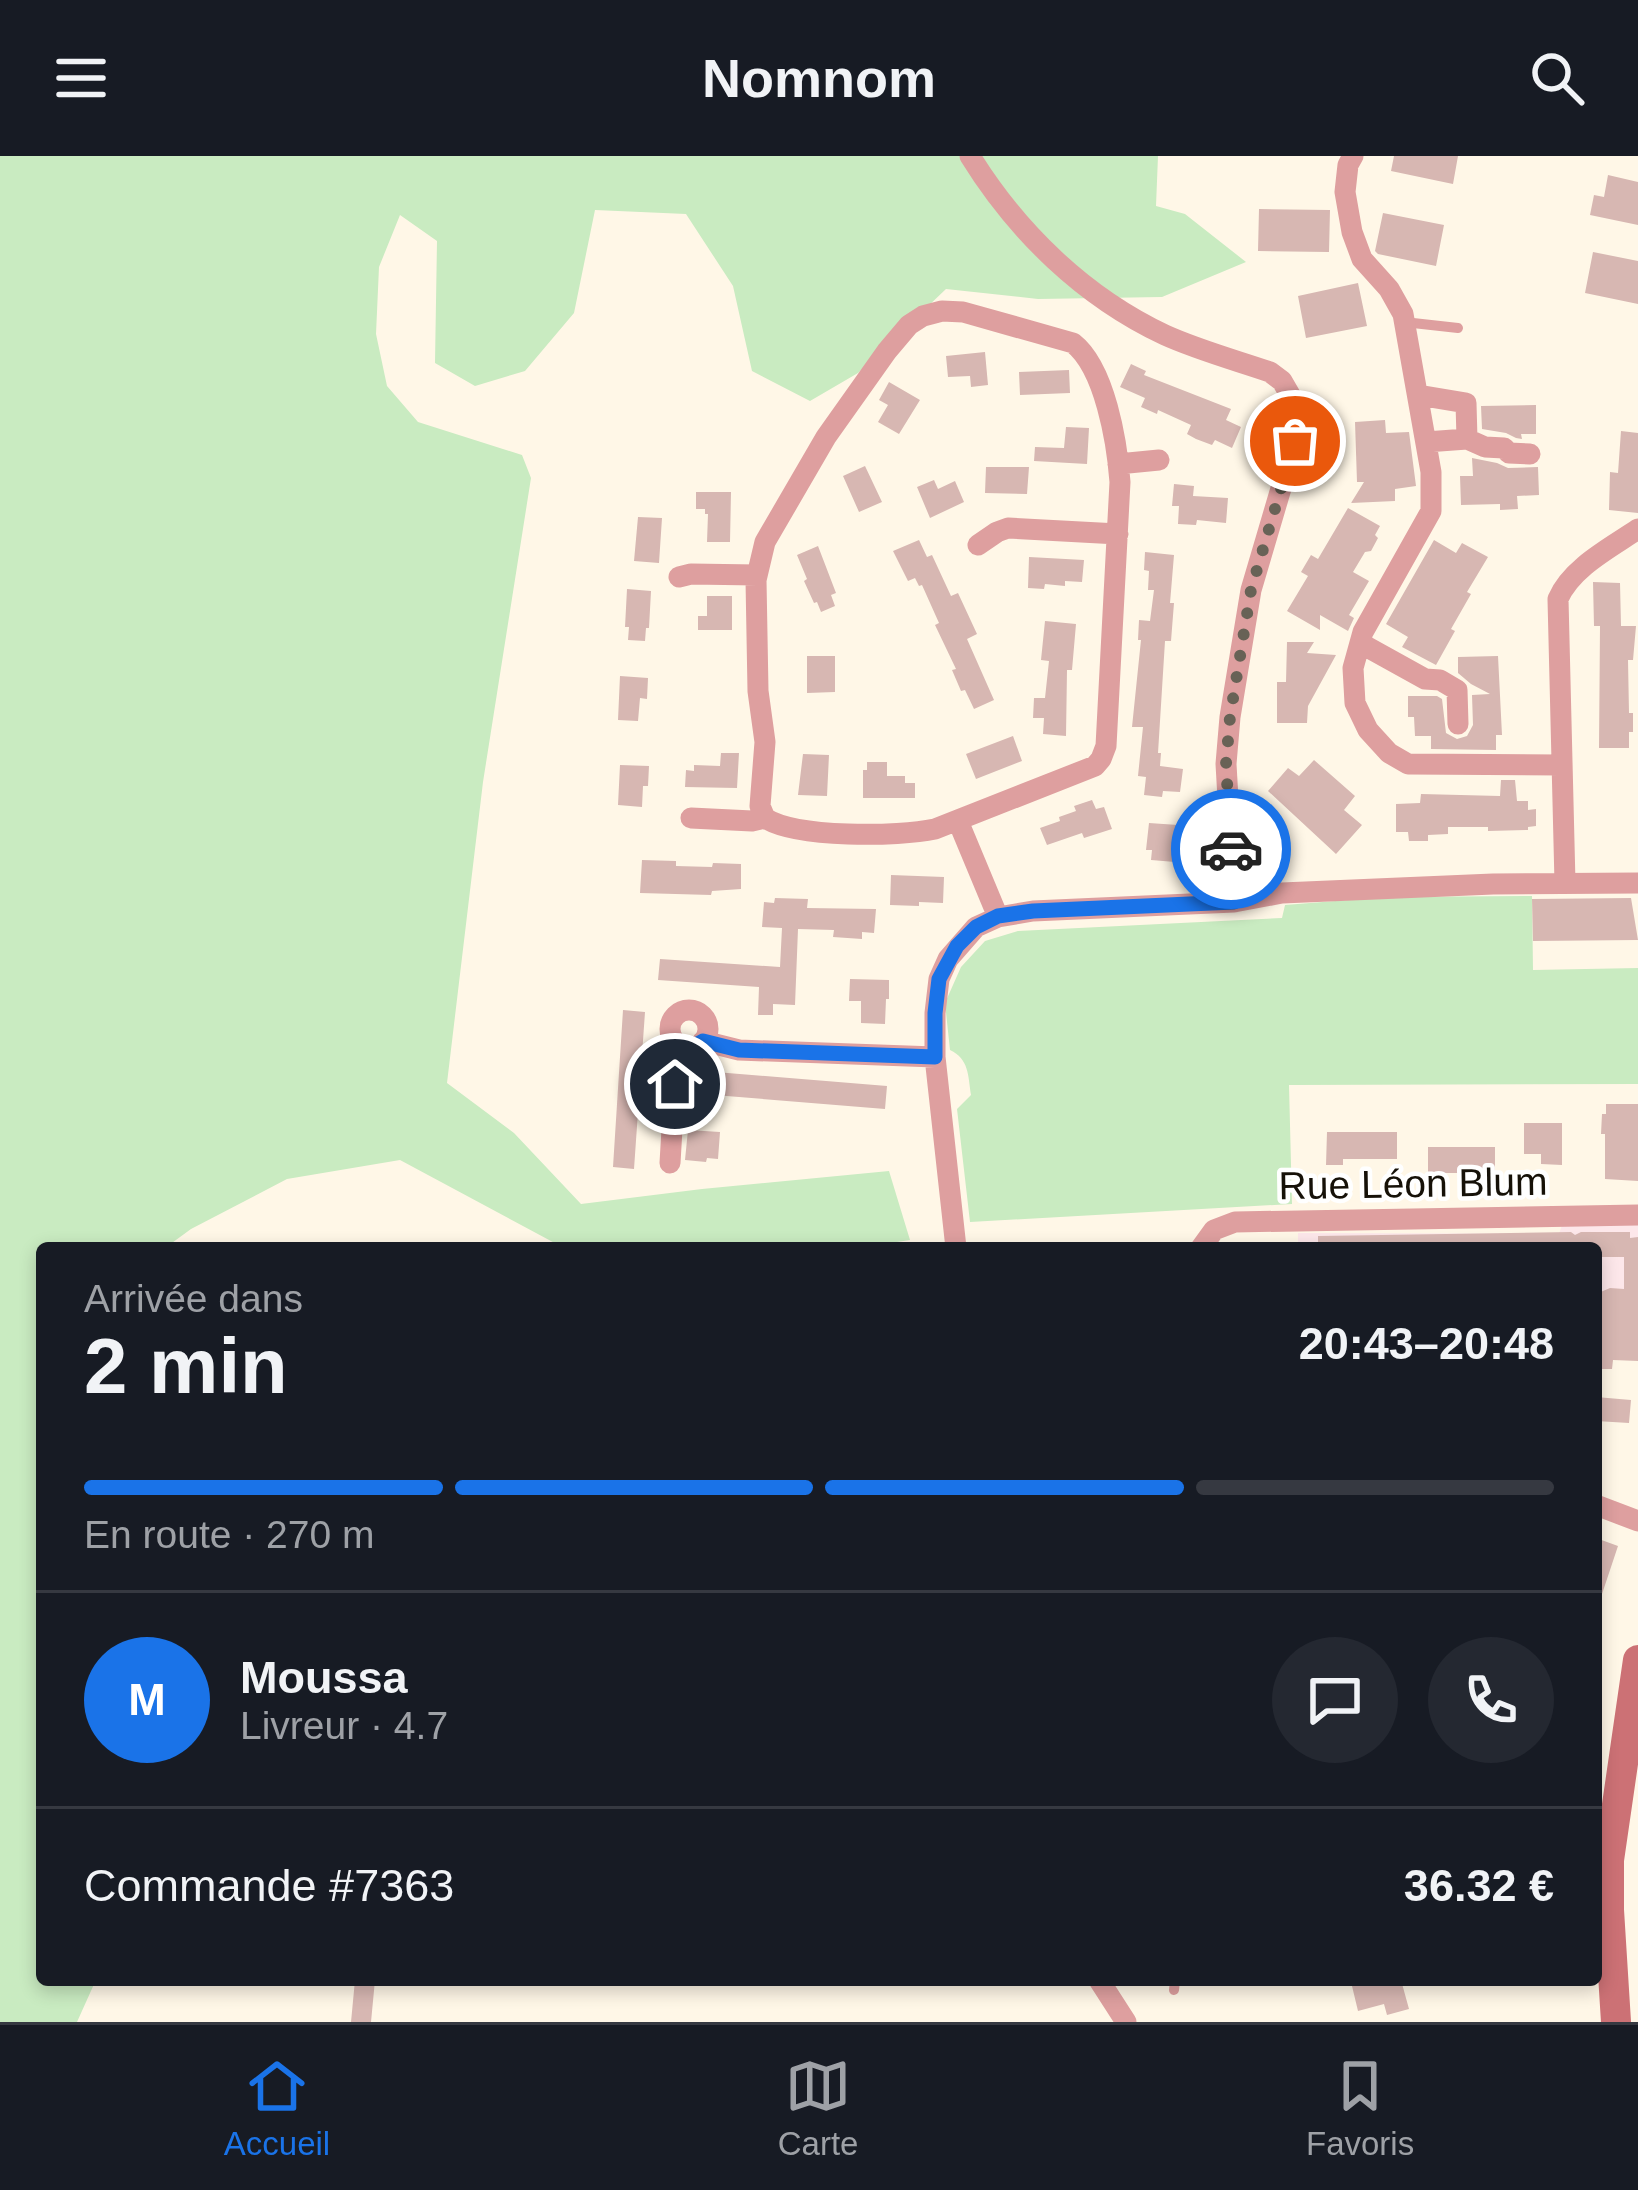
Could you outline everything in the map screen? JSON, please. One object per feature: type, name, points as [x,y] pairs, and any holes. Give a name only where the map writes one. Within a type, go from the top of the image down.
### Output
[{"type":"street","points":[[970,156],[1018,222],[1067,272],[1166,335],[1270,372],[1282,381],[1297,407],[1295,441],[1251,590],[1230,717],[1226,764],[1234,902]]},
{"type":"street","points":[[1352,156],[1345,191],[1352,232],[1362,259],[1403,314],[1431,472],[1431,511],[1363,632],[1353,668],[1355,703],[1368,730],[1389,753],[1408,764],[1561,766]]},
{"type":"street","points":[[691,818],[765,818],[787,829],[814,832],[914,833],[958,821],[1095,766],[1102,759],[1118,534],[1118,464],[1097,374],[1073,343],[963,312],[942,311],[909,325],[848,402],[765,542],[757,575],[758,691],[765,742],[760,806],[765,818]]},
{"type":"street","points":[[1418,395],[1466,403],[1467,440]]},
{"type":"street","points":[[1426,442],[1467,440],[1485,447],[1494,459],[1504,448],[1509,453],[1529,454]]},
{"type":"street","points":[[1118,464],[1159,460]]},
{"type":"street","points":[[978,545],[1008,528],[1118,534]]},
{"type":"street","points":[[1565,883],[1558,599],[1564,585],[1638,530]]},
{"type":"street","points":[[679,577],[757,575]]},
{"type":"street","points":[[1360,643],[1425,679],[1439,680],[1457,690],[1458,724]]},
{"type":"street","points":[[958,821],[998,916]]},
{"type":"street","points":[[955,1242],[935,1057],[937,996],[948,959],[976,927],[998,916],[1033,911],[1234,902],[1282,892],[1638,883]]},
{"type":"street","points":[[680,1012],[698,1012],[705,1019],[703,1041],[695,1046],[677,1044],[670,1024],[680,1012]]},
{"type":"street","points":[[703,1041],[739,1050],[935,1057]]},
{"type":"street","points":[[670,1162],[677,1044]]},
{"type":"street","name":"Rue Léon Blum","points":[[1205,1242],[1214,1230],[1235,1222],[1638,1216]]},
{"type":"street","points":[[1602,1507],[1638,1521]]},
{"type":"street","points":[[1616,2022],[1607,1881],[1629,1781],[1638,1660]]},
{"type":"street","points":[[1103,1986],[1126,2022]]},
{"type":"lane","points":[[1404,322],[1458,328]]},
{"type":"shaded area","points":[[1562,1225],[1638,1225],[1638,1315],[1602,1313],[1602,1242],[1298,1242],[1298,1233],[1559,1234]]},
{"type":"green space","points":[[0,156],[1158,156],[1156,206],[1185,214],[1246,262],[1162,297],[1038,299],[946,289],[858,373],[810,401],[752,371],[733,286],[686,214],[595,210],[574,313],[525,371],[475,386],[435,363],[437,241],[400,215],[379,267],[376,334],[387,386],[418,422],[522,455],[531,478],[483,782],[447,1083],[514,1133],[581,1204],[889,1171],[910,1240],[553,1242],[400,1160],[287,1179],[173,1242],[36,1242],[36,1986],[93,1986],[77,2022],[0,2022]]},
{"type":"green space","points":[[1532,896],[1533,970],[1638,968],[1638,1084],[1289,1085],[1292,1204],[970,1222],[957,1109],[971,1095],[964,1063],[950,1050],[945,1003],[961,967],[985,941],[1018,931],[1282,918],[1285,905],[1386,897]]},
{"type":"building","points":[[1394,156],[1458,156],[1453,184],[1391,171]]},
{"type":"building","points":[[1608,175],[1638,182],[1638,225],[1590,215],[1594,195],[1604,197]]},
{"type":"building","points":[[1259,209],[1330,210],[1329,252],[1258,251]]},
{"type":"building","points":[[1383,213],[1444,225],[1436,266],[1375,251]]},
{"type":"building","points":[[1593,252],[1638,261],[1638,304],[1585,293]]},
{"type":"building","points":[[1358,283],[1367,326],[1306,338],[1298,296]]},
{"type":"building","points":[[985,352],[988,385],[971,387],[970,376],[948,377],[946,356]]},
{"type":"building","points":[[1131,364],[1146,371],[1144,375],[1231,409],[1226,420],[1241,427],[1232,448],[1215,440],[1212,445],[1196,439],[1187,434],[1191,425],[1141,407],[1145,398],[1120,387]]},
{"type":"building","points":[[1069,370],[1070,393],[1020,395],[1019,372]]},
{"type":"building","points":[[889,382],[920,400],[899,434],[878,422],[888,405],[879,400]]},
{"type":"building","points":[[1536,405],[1536,434],[1521,434],[1522,439],[1482,429],[1481,406]]},
{"type":"building","points":[[1385,420],[1386,433],[1409,432],[1416,486],[1395,489],[1395,501],[1351,503],[1364,482],[1357,482],[1355,422]]},
{"type":"building","points":[[1066,427],[1089,428],[1087,464],[1034,461],[1035,447],[1064,448]]},
{"type":"building","points":[[1621,431],[1638,433],[1638,513],[1609,510],[1610,472],[1618,473]]},
{"type":"building","points":[[1472,458],[1508,468],[1538,467],[1539,495],[1517,496],[1518,509],[1500,510],[1500,504],[1461,505],[1460,476],[1473,476]]},
{"type":"building","points":[[865,466],[882,502],[859,512],[843,476]]},
{"type":"building","points":[[986,467],[1029,467],[1027,494],[985,493]]},
{"type":"building","points":[[934,480],[938,489],[955,481],[964,502],[930,518],[917,487]]},
{"type":"building","points":[[1174,484],[1194,486],[1193,496],[1228,498],[1226,523],[1197,520],[1196,525],[1178,524],[1179,506],[1172,506]]},
{"type":"building","points":[[696,492],[731,492],[730,542],[707,542],[708,514],[696,509]]},
{"type":"building","points":[[1348,508],[1380,526],[1371,551],[1365,552],[1353,572],[1369,581],[1349,615],[1354,618],[1348,631],[1320,615],[1320,630],[1287,611],[1308,576],[1301,572],[1311,555],[1318,559]]},
{"type":"building","points":[[638,517],[662,518],[659,563],[634,561]]},
{"type":"building","points":[[919,540],[927,557],[932,555],[951,596],[958,593],[977,634],[967,639],[994,700],[974,709],[952,670],[956,669],[922,585],[915,578],[908,581],[893,551]]},
{"type":"building","points":[[1434,540],[1456,553],[1462,543],[1488,557],[1467,592],[1471,594],[1436,665],[1402,647],[1408,637],[1386,624]]},
{"type":"building","points":[[818,546],[836,593],[831,595],[835,606],[821,612],[804,581],[797,555]]},
{"type":"building","points":[[1145,552],[1174,555],[1171,641],[1165,641],[1158,753],[1160,766],[1183,769],[1180,792],[1163,791],[1162,797],[1144,795],[1146,777],[1138,776],[1143,727],[1132,727],[1139,620],[1150,621],[1154,590],[1148,590]]},
{"type":"building","points":[[1029,557],[1084,560],[1082,582],[1028,588]]},
{"type":"building","points":[[1593,582],[1620,583],[1621,626],[1636,626],[1633,660],[1628,660],[1629,713],[1633,713],[1629,748],[1599,748],[1600,626],[1594,626]]},
{"type":"building","points":[[627,589],[651,591],[645,641],[628,640]]},
{"type":"building","points":[[707,596],[732,596],[732,630],[698,630],[698,616],[707,616]]},
{"type":"building","points":[[1045,621],[1076,624],[1072,670],[1067,670],[1066,736],[1043,734],[1044,718],[1033,718],[1034,698],[1045,698],[1049,661],[1041,660]]},
{"type":"building","points":[[1287,642],[1314,642],[1307,653],[1336,655],[1308,706],[1307,723],[1277,723],[1277,682],[1286,682]]},
{"type":"building","points":[[807,656],[835,656],[835,692],[807,693]]},
{"type":"building","points":[[1498,656],[1502,735],[1496,735],[1496,750],[1431,749],[1431,736],[1415,736],[1414,717],[1408,717],[1408,696],[1442,699],[1446,733],[1457,739],[1467,736],[1473,725],[1472,695],[1490,694],[1458,673],[1458,657]]},
{"type":"building","points":[[620,676],[648,678],[647,699],[640,698],[638,721],[618,720]]},
{"type":"building","points":[[1013,736],[1022,761],[976,779],[966,754]]},
{"type":"building","points":[[721,753],[739,753],[737,788],[685,787],[686,770],[694,771],[694,765],[720,766]]},
{"type":"building","points":[[803,754],[829,755],[827,796],[798,795]]},
{"type":"building","points":[[1314,760],[1355,796],[1344,810],[1362,825],[1336,854],[1268,791],[1288,768],[1299,776]]},
{"type":"building","points":[[867,762],[887,762],[887,776],[905,776],[905,783],[915,783],[915,798],[863,798]]},
{"type":"building","points":[[620,765],[649,766],[642,807],[618,805]]},
{"type":"building","points":[[1501,780],[1515,780],[1517,801],[1528,801],[1528,810],[1536,809],[1536,826],[1488,831],[1488,827],[1448,827],[1448,834],[1428,835],[1428,841],[1409,841],[1408,832],[1396,832],[1396,804],[1420,803],[1421,794],[1500,796]]},
{"type":"building","points":[[1092,800],[1096,809],[1104,807],[1112,829],[1047,845],[1040,828]]},
{"type":"building","points":[[1149,823],[1178,825],[1175,862],[1151,860],[1152,850],[1146,850]]},
{"type":"building","points":[[642,860],[676,861],[676,866],[741,864],[741,889],[712,891],[711,895],[640,893]]},
{"type":"building","points":[[891,875],[944,877],[943,903],[890,905]]},
{"type":"building","points":[[775,898],[808,899],[807,908],[876,909],[874,933],[862,932],[862,939],[833,937],[834,930],[798,929],[795,1005],[773,1004],[773,1015],[758,1015],[759,987],[658,980],[660,959],[780,967],[782,928],[762,927],[764,902],[774,903]]},
{"type":"building","points":[[1631,898],[1638,940],[1533,941],[1532,899]]},
{"type":"building","points":[[850,979],[889,980],[885,1024],[861,1023],[861,1001],[849,1001]]},
{"type":"building","points":[[623,1010],[645,1012],[634,1169],[613,1167]]},
{"type":"building","points":[[691,1070],[887,1086],[885,1109],[689,1093]]},
{"type":"building","points":[[1606,1104],[1638,1104],[1638,1181],[1605,1179],[1605,1134],[1601,1134]]},
{"type":"building","points":[[1524,1123],[1562,1123],[1562,1165],[1541,1164],[1541,1154],[1524,1154]]},
{"type":"building","points":[[688,1130],[720,1132],[718,1159],[685,1160]]},
{"type":"building","points":[[1327,1132],[1397,1132],[1397,1159],[1343,1159],[1343,1165],[1326,1165]]},
{"type":"building","points":[[1428,1147],[1495,1147],[1495,1173],[1428,1173]]},
{"type":"building","points":[[1630,1232],[1630,1238],[1638,1237],[1638,1361],[1613,1360],[1612,1369],[1602,1369],[1602,1291],[1624,1289],[1624,1257],[1602,1257],[1602,1242],[1318,1242],[1318,1236]]},
{"type":"building","points":[[1602,1398],[1631,1400],[1629,1423],[1602,1421]]},
{"type":"building","points":[[1602,1540],[1618,1546],[1602,1594]]},
{"type":"building","points":[[354,1986],[374,1986],[371,2022],[351,2022]]},
{"type":"building","points":[[1352,1986],[1403,1986],[1409,2009],[1387,2015],[1384,2004],[1358,2011]]},
{"type":"way so far","points":[[1231,849],[1226,764],[1230,717],[1251,590],[1295,441]]},
{"type":"route","points":[[675,1084],[677,1044],[695,1046],[703,1041],[739,1050],[935,1057],[939,979],[957,946],[976,927],[998,916],[1033,911],[1234,902],[1231,849]]}]
